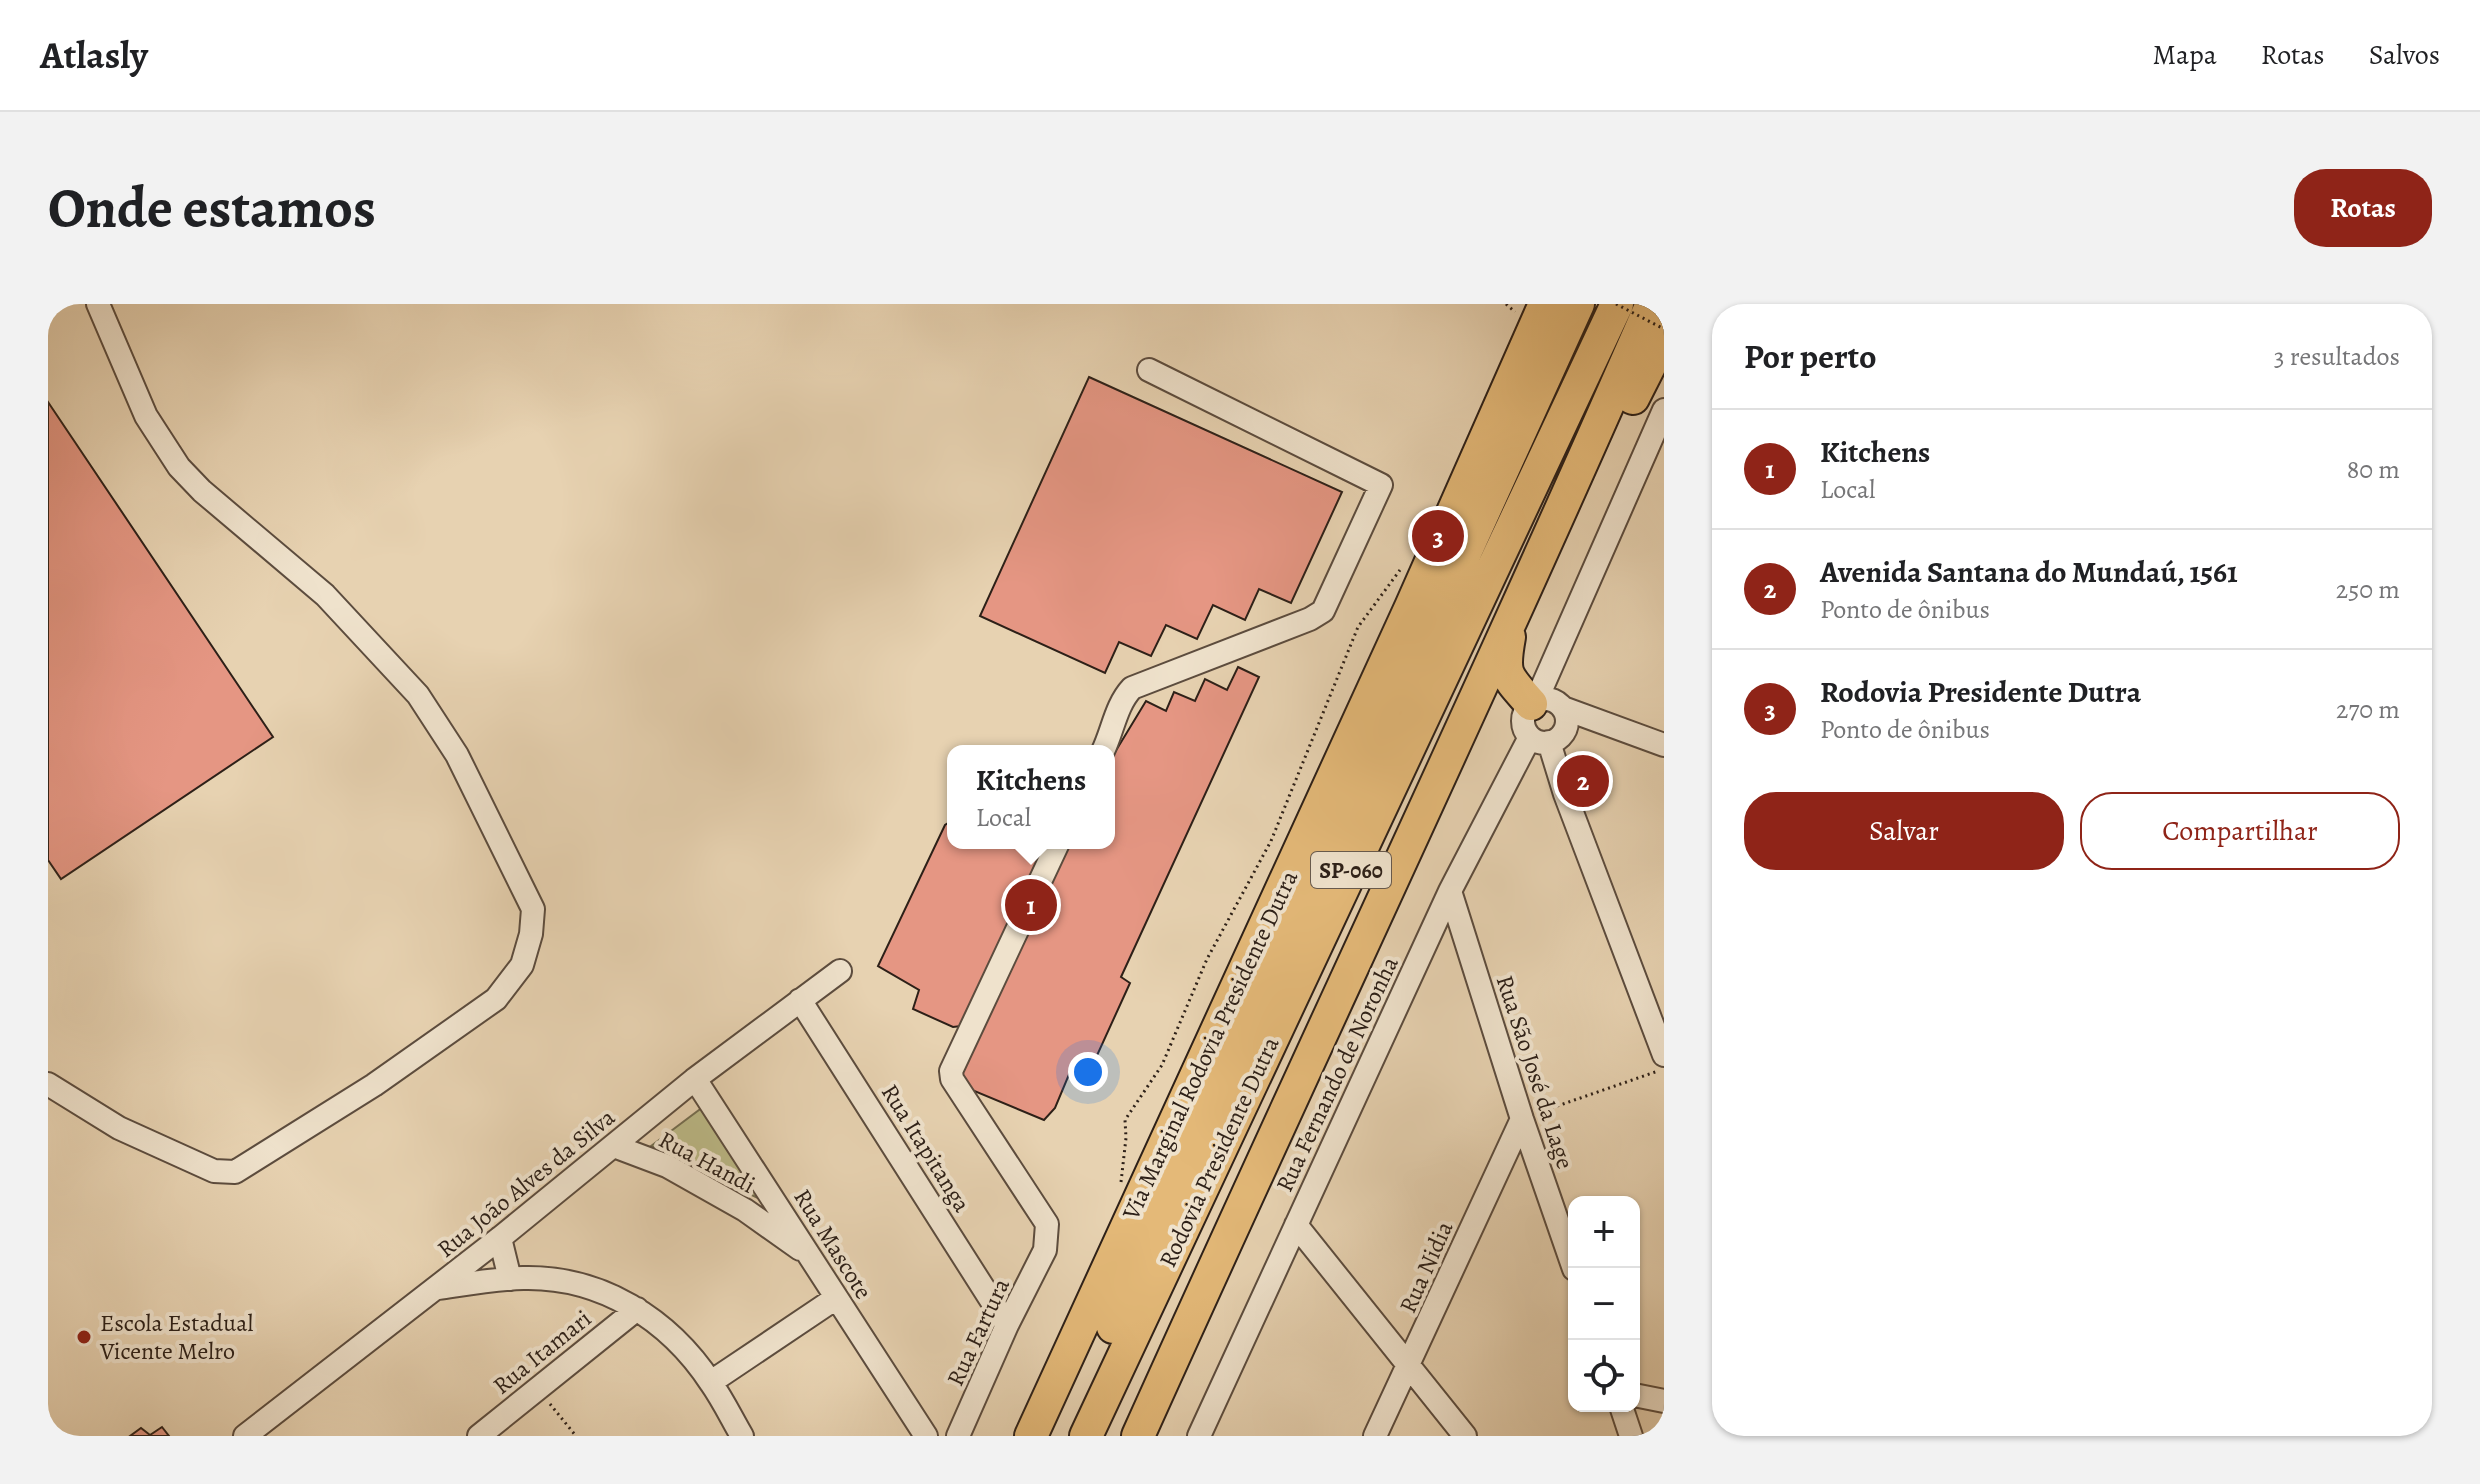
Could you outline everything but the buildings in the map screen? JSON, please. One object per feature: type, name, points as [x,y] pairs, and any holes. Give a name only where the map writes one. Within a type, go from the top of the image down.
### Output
[{"type":"highway","name":"Via Marginal Rodovia Presidente Dutra","points":[[1031,1436],[1411,607],[1545,304]]},
{"type":"highway","name":"Rodovia Presidente Dutra","points":[[1064,1436],[1578,304]]},
{"type":"highway","name":"Rodovia Presidente Dutra","points":[[1086,1436],[1616,304]]},
{"type":"highway","name":"Rodovia Presidente Dutra","points":[[1138,1436],[1470,713],[1652,304]]},
{"type":"highway","points":[[1563,508],[1596,469],[1664,337]]},
{"type":"highway","points":[[1515,608],[1504,663],[1505,673],[1534,703]]},
{"type":"highway","points":[[1145,1436],[1163,1382]]},
{"type":"street","points":[[48,1084],[119,1128],[214,1171],[235,1172],[374,1085],[496,999],[522,965],[531,934],[533,909],[464,767],[418,695],[325,595],[202,491],[179,467],[146,416],[98,304]]},
{"type":"street","points":[[1106,745],[1122,699],[1132,688],[1310,619],[1323,611],[1381,485],[1149,370]]},
{"type":"street","points":[[1664,410],[1534,703],[1523,720],[1540,740],[1565,794],[1664,1055]]},
{"type":"street","points":[[1534,703],[1548,699],[1563,708],[1664,745]]},
{"type":"street","points":[[1540,740],[1564,732],[1567,720],[1563,708]]},
{"type":"street","name":"Rua Fernando de Noronha","points":[[1199,1436],[1450,891],[1540,740]]},
{"type":"street","name":"Rua Fartura","points":[[958,1436],[1007,1325],[1045,1250],[1047,1224],[952,1079],[951,1071],[1055,849]]},
{"type":"street","name":"Rua São José da Lage","points":[[1450,891],[1522,1119],[1574,1268]]},
{"type":"street","name":"Rua João Alves da Silva","points":[[245,1436],[500,1238],[695,1079],[840,971]]},
{"type":"street","name":"Rua Itapitanga","points":[[800,1000],[1007,1325]]},
{"type":"street","name":"Rua Mascote","points":[[695,1079],[926,1436]]},
{"type":"street","name":"Rua Nidia","points":[[1375,1436],[1522,1119]]},
{"type":"street","name":"Rua Handi","points":[[614,1146],[667,1166],[732,1202],[811,1257]]},
{"type":"street","points":[[1296,1225],[1465,1436]]},
{"type":"street","points":[[500,1238],[510,1279]]},
{"type":"street","points":[[436,1288],[510,1279],[550,1279],[579,1283],[608,1293],[637,1309],[671,1334],[711,1382],[733,1432]]},
{"type":"street","points":[[711,1382],[836,1298]]},
{"type":"street","name":"Rua Itamari","points":[[479,1436],[637,1309]]},
{"type":"street","points":[[1640,1396],[1664,1401]]},
{"type":"street","points":[[1623,1412],[1631,1436]]},
{"type":"path","points":[[1616,304],[1664,329]]},
{"type":"path","points":[[1522,1119],[1664,1069]]},
{"type":"path","points":[[538,1389],[576,1436]]},
{"type":"shaded area","points":[[703,1107],[760,1199],[651,1146]]},
{"type":"place","name":"Rodovia Presidente Dutra","points":[[1438,536]]},
{"type":"place","name":"Avenida Santana do Mundaú, 1561","points":[[1583,781]]},
{"type":"place","name":"Kitchens","points":[[1031,905]]},
{"type":"place","name":"Escola Estadual Vicente Melro","points":[[84,1337]]}]
